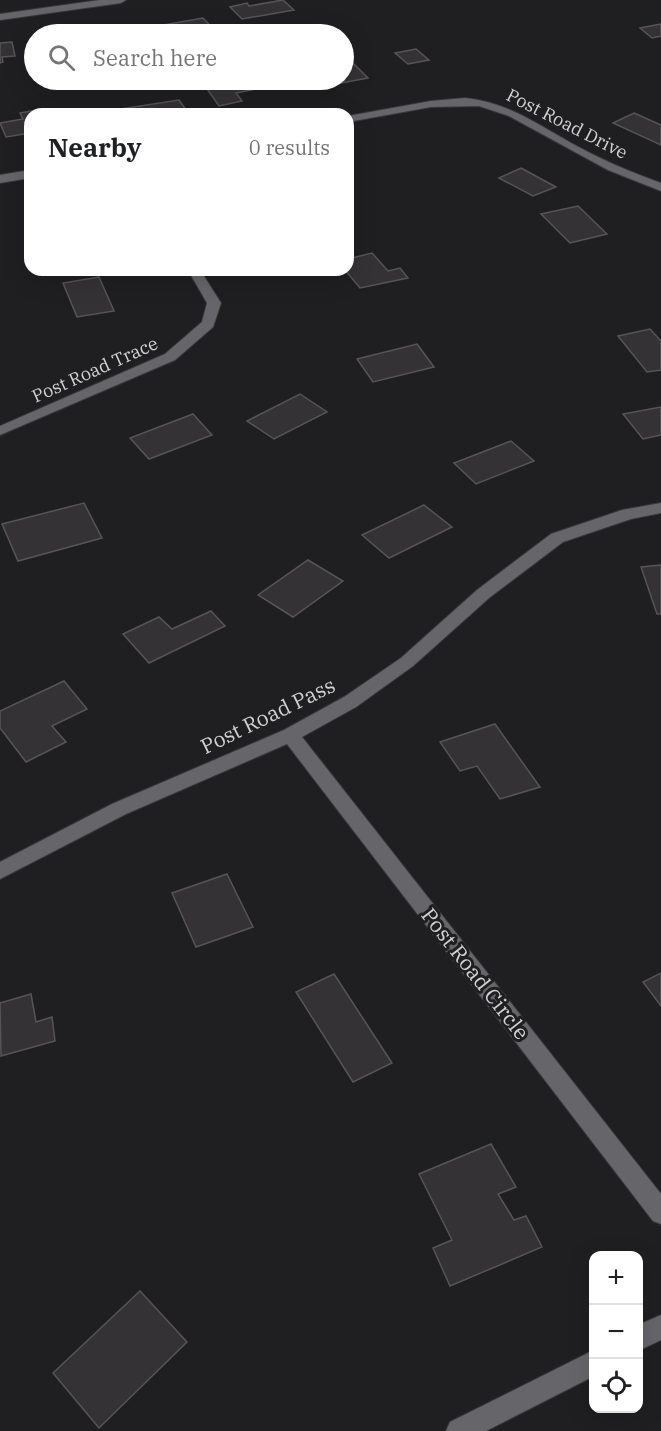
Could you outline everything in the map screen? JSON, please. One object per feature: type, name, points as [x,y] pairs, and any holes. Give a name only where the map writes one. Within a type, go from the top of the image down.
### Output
[{"type":"street","points":[[0,17],[120,0]]},
{"type":"street","name":"Post Road Drive","points":[[354,118],[443,103],[478,102],[512,113],[586,155],[633,178],[661,187]]},
{"type":"street","points":[[0,179],[24,175]]},
{"type":"street","name":"Post Road Trace","points":[[0,431],[170,357],[208,324],[214,303],[198,276]]},
{"type":"street","name":"Post Road Pass","points":[[0,871],[119,809],[290,735],[350,702],[407,662],[483,594],[557,537],[628,514],[661,508]]},
{"type":"street","name":"Post Road Circle","points":[[290,735],[661,1213]]},
{"type":"street","points":[[643,1337],[661,1327]]},
{"type":"street","points":[[459,1431],[589,1365]]},
{"type":"building","points":[[283,0],[294,10],[242,19],[230,7],[247,3],[249,6]]},
{"type":"building","points":[[203,18],[208,24],[169,24]]},
{"type":"building","points":[[661,24],[661,36],[652,38],[640,28]]},
{"type":"building","points":[[12,42],[15,56],[2,57],[3,62],[0,63],[0,43]]},
{"type":"building","points":[[416,49],[429,60],[408,64],[395,53]]},
{"type":"building","points":[[354,64],[368,78],[354,81]]},
{"type":"building","points":[[208,90],[251,90],[236,93],[242,101],[219,106]]},
{"type":"building","points":[[179,100],[185,108],[127,108]]},
{"type":"building","points":[[24,112],[24,134],[6,137],[0,123],[23,119],[20,113]]},
{"type":"building","points":[[634,113],[661,125],[661,145],[613,123]]},
{"type":"building","points":[[521,168],[556,187],[533,196],[499,178]]},
{"type":"building","points":[[578,206],[607,234],[570,243],[541,214]]},
{"type":"building","points":[[372,253],[388,271],[400,268],[408,278],[360,288],[350,276],[354,276],[354,258]]},
{"type":"building","points":[[99,277],[114,311],[77,317],[63,283]]},
{"type":"building","points":[[650,329],[661,341],[661,370],[647,372],[618,336]]},
{"type":"building","points":[[417,344],[434,367],[373,382],[357,359]]},
{"type":"building","points":[[300,394],[327,412],[274,439],[247,421]]},
{"type":"building","points":[[661,407],[661,435],[643,439],[623,414]]},
{"type":"building","points":[[193,414],[212,435],[149,459],[130,438]]},
{"type":"building","points":[[511,441],[534,461],[476,484],[454,463]]},
{"type":"building","points":[[84,503],[102,538],[18,561],[2,524]]},
{"type":"building","points":[[424,505],[452,527],[389,558],[362,535]]},
{"type":"building","points":[[308,560],[343,581],[293,617],[258,595]]},
{"type":"building","points":[[661,565],[661,614],[657,614],[641,567]]},
{"type":"building","points":[[211,611],[225,626],[149,663],[123,634],[159,617],[172,629]]},
{"type":"building","points":[[64,681],[87,709],[52,726],[66,742],[26,762],[0,728],[0,711]]},
{"type":"building","points":[[495,724],[540,787],[500,799],[477,766],[460,771],[440,742]]},
{"type":"building","points":[[227,874],[253,927],[196,947],[172,893]]},
{"type":"building","points":[[661,973],[661,1006],[643,982]]},
{"type":"building","points":[[334,974],[392,1063],[353,1082],[296,992]]},
{"type":"building","points":[[31,994],[36,1022],[52,1017],[55,1041],[1,1056],[0,1003]]},
{"type":"building","points":[[491,1144],[516,1187],[498,1194],[514,1220],[526,1216],[542,1247],[450,1286],[433,1248],[452,1240],[419,1174]]},
{"type":"building","points":[[140,1291],[187,1342],[99,1428],[53,1373]]}]
